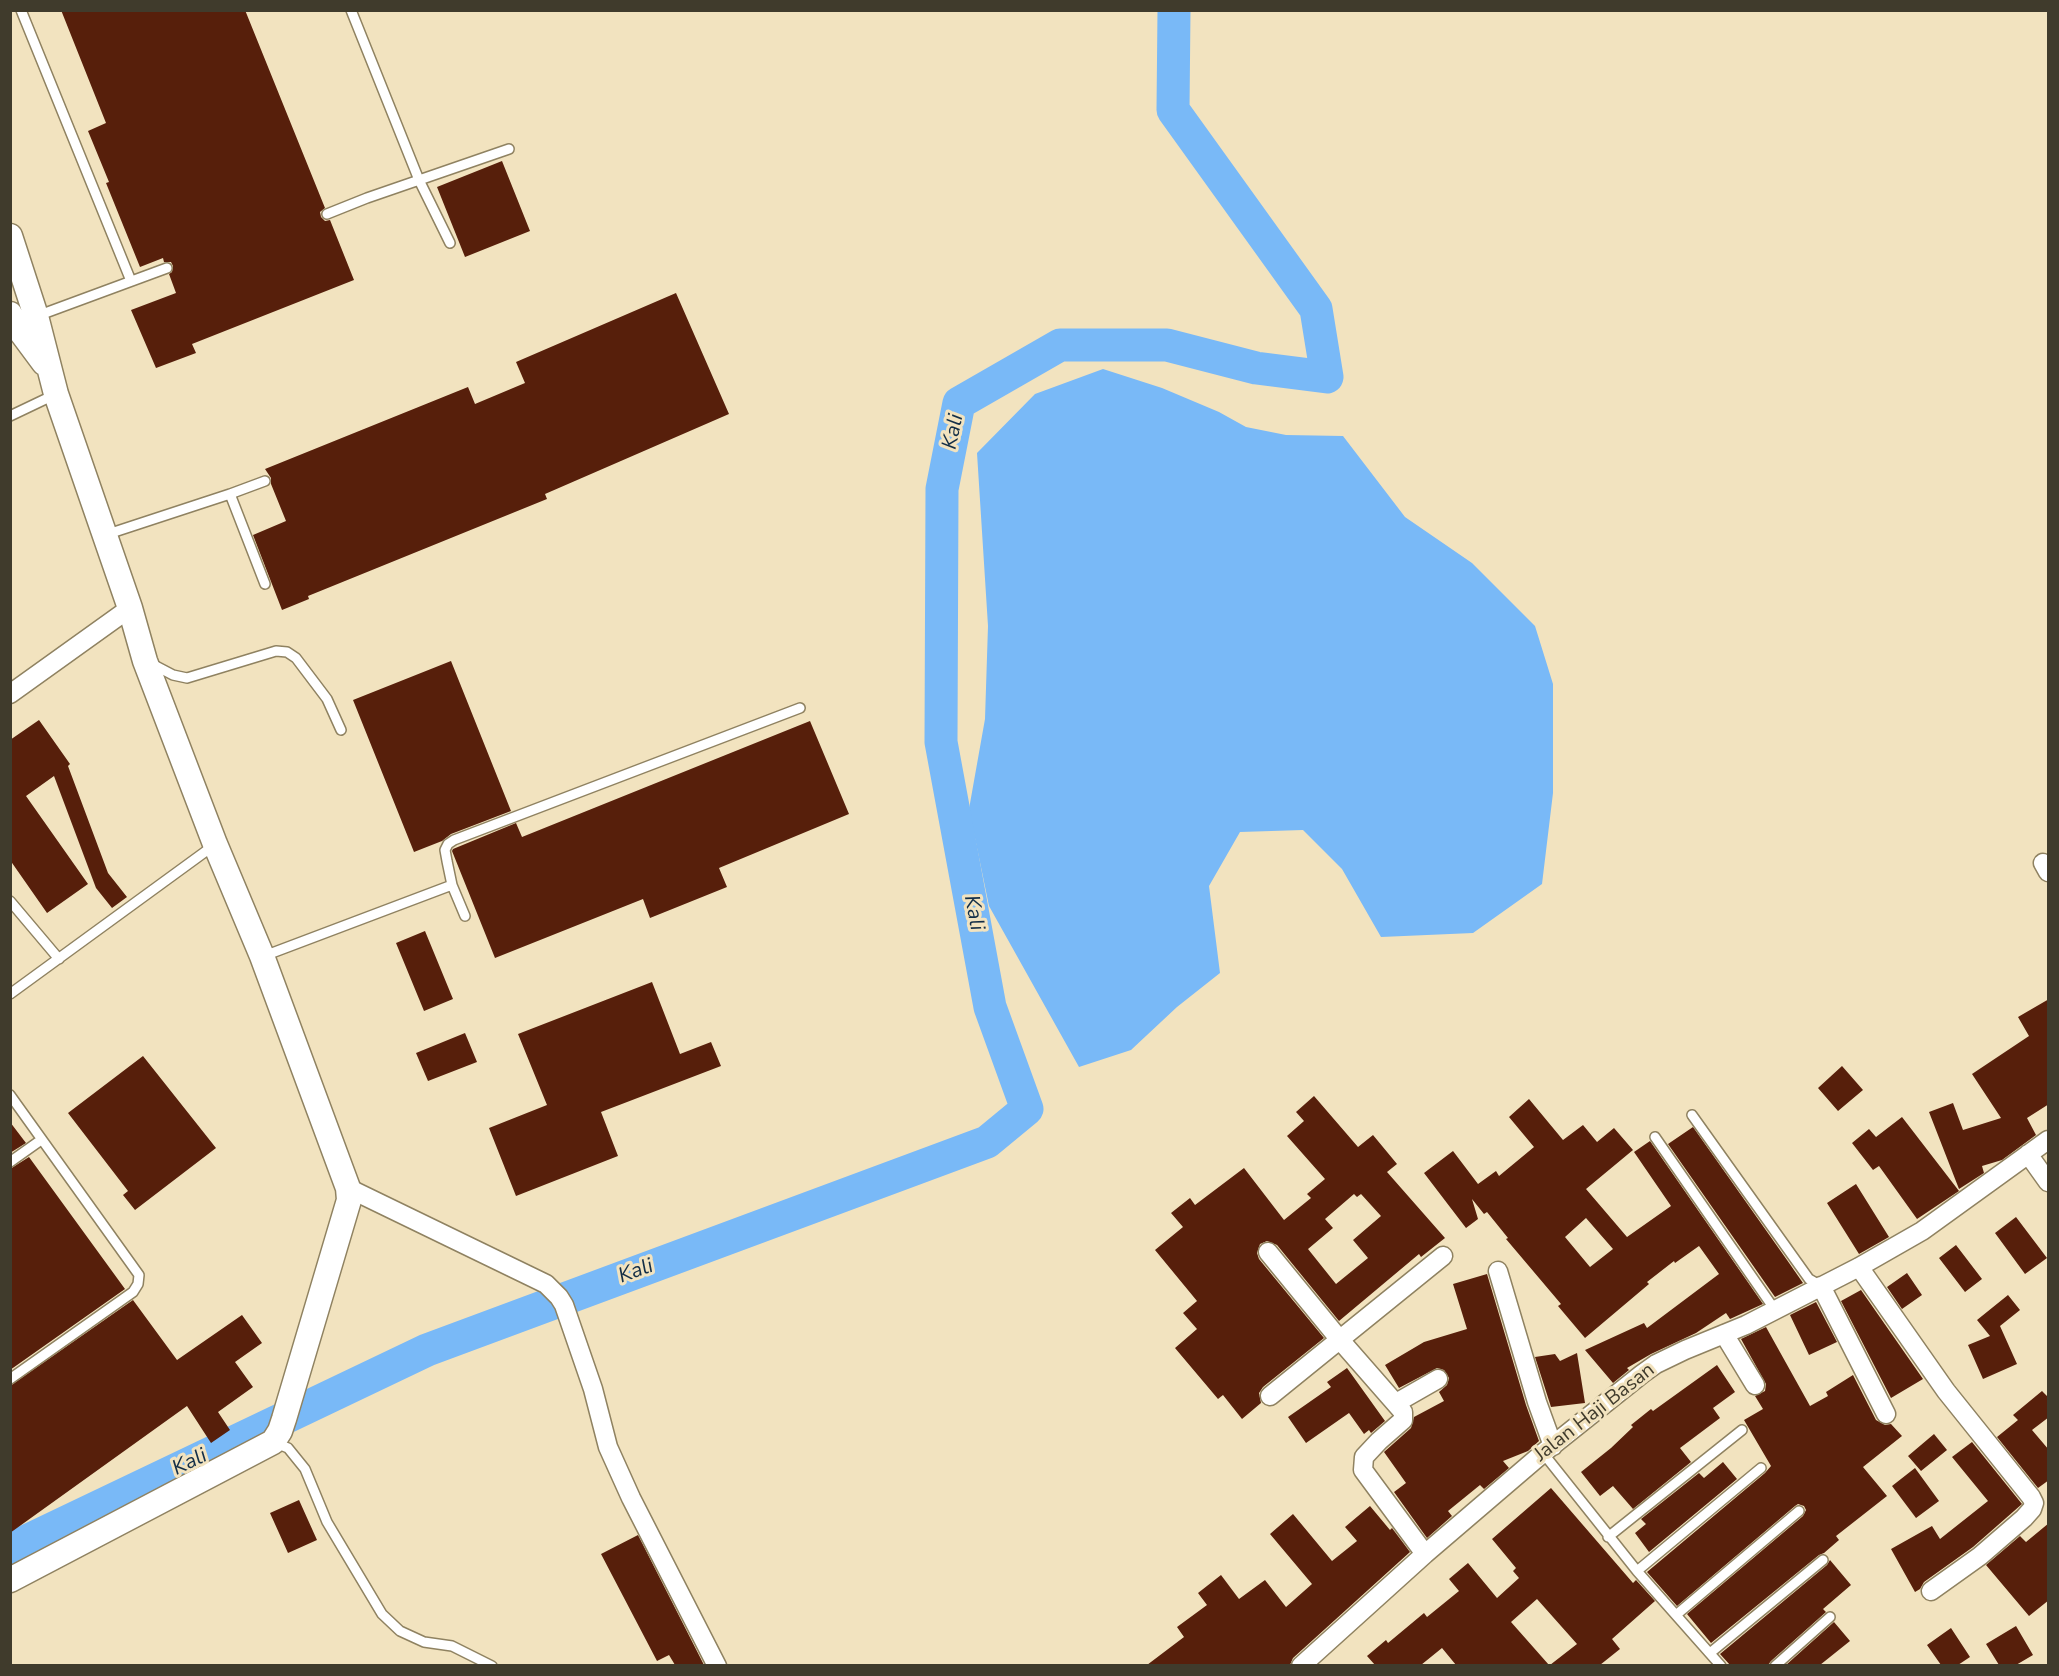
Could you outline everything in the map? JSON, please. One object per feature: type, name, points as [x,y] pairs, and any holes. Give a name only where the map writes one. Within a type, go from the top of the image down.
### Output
[{"type":"street","points":[[10,236],[21,318],[49,370],[130,608],[145,661],[215,844],[262,956],[348,1188],[346,1211],[277,1437],[10,1580]]},
{"type":"street","points":[[10,694],[130,608]]},
{"type":"street","name":"Jalan Haji Basan","points":[[1301,1665],[1425,1554],[1548,1449],[1656,1364],[1775,1310],[1859,1267],[1922,1231],[2049,1140]]},
{"type":"street","points":[[2028,1154],[2049,1182]]},
{"type":"street","points":[[348,1188],[546,1284],[564,1305],[593,1389],[611,1454],[717,1665]]},
{"type":"street","points":[[1268,1252],[1403,1412],[1403,1420],[1364,1457],[1363,1470],[1425,1554]]},
{"type":"street","points":[[1270,1396],[1443,1256]]},
{"type":"street","points":[[1859,1267],[1946,1391],[2034,1503],[2024,1518],[1980,1556],[1931,1591]]},
{"type":"street","points":[[1498,1271],[1537,1402],[1548,1449]]},
{"type":"street","points":[[1821,1286],[1886,1414]]},
{"type":"street","points":[[1724,1334],[1755,1385]]},
{"type":"street","points":[[1396,1403],[1438,1379]]},
{"type":"lane","points":[[21,10],[131,281]]},
{"type":"lane","points":[[351,10],[419,180],[450,243]]},
{"type":"lane","points":[[327,214],[509,148]]},
{"type":"lane","points":[[21,318],[167,268]]},
{"type":"lane","points":[[10,416],[57,394]]},
{"type":"lane","points":[[105,535],[265,481]]},
{"type":"lane","points":[[230,494],[266,584]]},
{"type":"lane","points":[[145,661],[173,675],[187,678],[276,651],[287,652],[296,658],[327,699],[341,730]]},
{"type":"lane","points":[[465,916],[452,885],[445,850],[454,840],[800,708]]},
{"type":"lane","points":[[10,994],[215,844]]},
{"type":"lane","points":[[262,956],[452,885]]},
{"type":"lane","points":[[10,901],[59,959]]},
{"type":"lane","points":[[10,1095],[139,1275],[138,1284],[133,1292],[10,1379]]},
{"type":"lane","points":[[1692,1115],[1809,1279],[1821,1286]]},
{"type":"lane","points":[[1654,1137],[1775,1310]]},
{"type":"lane","points":[[10,1162],[41,1140]]},
{"type":"lane","points":[[1608,1537],[1742,1430]]},
{"type":"lane","points":[[277,1437],[305,1469],[327,1522],[382,1614],[400,1631],[424,1642],[452,1646],[492,1665]]},
{"type":"lane","points":[[1548,1449],[1608,1537],[1720,1665]]},
{"type":"lane","points":[[1637,1571],[1761,1468]]},
{"type":"lane","points":[[1676,1615],[1799,1512]]},
{"type":"lane","points":[[1710,1653],[1823,1560]]},
{"type":"lane","points":[[1775,1665],[1830,1617]]},
{"type":"water","points":[[1103,369],[1162,388],[1219,412],[1246,427],[1286,435],[1343,436],[1405,517],[1472,563],[1535,626],[1553,684],[1553,793],[1542,884],[1473,933],[1381,937],[1342,869],[1303,830],[1240,832],[1209,886],[1220,973],[1177,1007],[1131,1050],[1079,1067],[989,906],[969,809],[985,719],[988,626],[977,453],[1035,394]]},
{"type":"building","points":[[61,10],[245,10],[325,208],[320,212],[321,217],[325,221],[330,220],[354,280],[192,344],[196,353],[156,368],[131,310],[176,293],[169,274],[173,266],[171,262],[164,262],[163,258],[140,267],[88,131],[106,123]]},
{"type":"building","points":[[502,161],[530,231],[465,257],[437,187]]},
{"type":"building","points":[[676,293],[729,414],[545,494],[547,499],[308,596],[309,599],[282,610],[253,535],[286,521],[271,484],[271,478],[265,469],[468,387],[475,404],[525,383],[516,362]]},
{"type":"building","points":[[451,661],[511,811],[451,834],[442,841],[414,852],[353,700]]},
{"type":"building","points":[[39,720],[70,764],[68,766],[108,873],[127,897],[112,908],[96,888],[54,776],[26,796],[88,884],[47,913],[10,860],[10,740]]},
{"type":"building","points":[[810,721],[849,814],[719,868],[727,887],[650,918],[643,899],[495,958],[453,849],[516,823],[522,837]]},
{"type":"building","points":[[425,931],[453,999],[424,1011],[396,943]]},
{"type":"building","points":[[652,982],[680,1054],[711,1042],[721,1066],[601,1112],[618,1156],[516,1196],[489,1128],[547,1105],[518,1034]]},
{"type":"building","points":[[2049,999],[2049,1104],[2027,1118],[2036,1135],[2002,1160],[1982,1166],[1984,1173],[1959,1189],[1929,1112],[1953,1103],[1963,1130],[2001,1118],[1972,1074],[2029,1036],[2018,1017]]},
{"type":"building","points":[[465,1033],[477,1062],[428,1081],[416,1053]]},
{"type":"building","points":[[143,1056],[216,1148],[135,1210],[123,1195],[128,1191],[68,1113]]},
{"type":"building","points":[[1842,1066],[1863,1090],[1838,1111],[1818,1088]]},
{"type":"building","points":[[1314,1096],[1358,1147],[1373,1135],[1397,1164],[1387,1172],[1445,1238],[1421,1257],[1419,1254],[1339,1321],[1277,1245],[1267,1241],[1260,1244],[1257,1253],[1259,1259],[1324,1338],[1263,1387],[1259,1393],[1261,1403],[1242,1419],[1223,1395],[1218,1399],[1175,1348],[1197,1329],[1183,1313],[1197,1301],[1155,1250],[1183,1227],[1171,1213],[1190,1198],[1195,1205],[1244,1168],[1284,1220],[1311,1198],[1307,1194],[1325,1179],[1287,1136],[1304,1121],[1296,1112]],"holes":[[[1354,1194],[1357,1197],[1361,1194],[1381,1216],[1353,1240],[1368,1258],[1336,1284],[1308,1249],[1333,1228],[1325,1219]]]},
{"type":"building","points":[[1529,1099],[1563,1140],[1583,1125],[1597,1142],[1614,1128],[1633,1150],[1586,1189],[1627,1237],[1671,1206],[1634,1152],[1650,1141],[1763,1304],[1730,1319],[1726,1313],[1696,1333],[1627,1368],[1629,1370],[1613,1383],[1585,1350],[1644,1323],[1647,1328],[1719,1274],[1699,1246],[1675,1263],[1674,1261],[1647,1282],[1649,1284],[1585,1338],[1558,1306],[1561,1304],[1506,1239],[1508,1238],[1487,1212],[1484,1214],[1472,1199],[1478,1219],[1466,1228],[1424,1173],[1453,1151],[1478,1184],[1496,1171],[1499,1176],[1534,1147],[1509,1117]],"holes":[[[1586,1218],[1613,1249],[1590,1267],[1565,1237]]]},
{"type":"building","points":[[1902,1117],[1959,1191],[1917,1219],[1879,1166],[1873,1170],[1852,1143],[1869,1129],[1876,1137]]},
{"type":"building","points":[[10,1122],[26,1143],[10,1153]]},
{"type":"building","points":[[1693,1127],[1803,1283],[1775,1297],[1668,1144]]},
{"type":"building","points":[[29,1157],[125,1289],[10,1370],[10,1169]]},
{"type":"building","points":[[1856,1184],[1889,1237],[1859,1254],[1827,1203]]},
{"type":"building","points":[[2016,1217],[2047,1258],[2025,1274],[1995,1233]]},
{"type":"building","points":[[1956,1245],[1982,1279],[1965,1292],[1939,1258]]},
{"type":"building","points":[[1907,1273],[1922,1295],[1902,1309],[1887,1287]]},
{"type":"building","points":[[1487,1274],[1539,1441],[1528,1451],[1503,1461],[1509,1468],[1484,1489],[1480,1485],[1448,1511],[1452,1516],[1427,1538],[1394,1492],[1406,1483],[1384,1452],[1411,1428],[1414,1417],[1444,1401],[1439,1392],[1447,1385],[1449,1378],[1444,1370],[1437,1368],[1399,1388],[1385,1365],[1424,1342],[1467,1329],[1453,1284]]},
{"type":"building","points":[[1861,1290],[1923,1379],[1891,1398],[1841,1301]]},
{"type":"building","points":[[2008,1295],[2020,1310],[2000,1326],[2017,1364],[1983,1379],[1968,1345],[1990,1336],[1977,1320]]},
{"type":"building","points":[[133,1300],[177,1360],[242,1315],[262,1343],[235,1362],[253,1387],[218,1412],[230,1430],[211,1443],[187,1406],[10,1533],[10,1386]]},
{"type":"building","points":[[1816,1302],[1837,1342],[1809,1355],[1790,1315]]},
{"type":"building","points":[[1766,1327],[1810,1406],[1828,1396],[1826,1392],[1853,1375],[1876,1420],[1885,1425],[1891,1424],[1902,1436],[1863,1467],[1887,1496],[1836,1536],[1839,1540],[1824,1553],[1711,1643],[1687,1614],[1803,1516],[1806,1510],[1804,1506],[1798,1504],[1795,1506],[1677,1606],[1647,1572],[1771,1466],[1744,1420],[1763,1409],[1755,1396],[1765,1391],[1766,1384],[1741,1339]]},
{"type":"building","points":[[1577,1353],[1585,1403],[1551,1407],[1535,1357],[1555,1354],[1560,1361]]},
{"type":"building","points":[[1717,1365],[1735,1392],[1713,1408],[1720,1418],[1680,1448],[1691,1462],[1633,1509],[1613,1486],[1600,1496],[1581,1472],[1611,1448],[1633,1427],[1631,1425],[1651,1409],[1653,1411]]},
{"type":"building","points":[[1347,1368],[1385,1421],[1371,1433],[1369,1430],[1364,1434],[1349,1413],[1306,1443],[1288,1417],[1331,1387],[1327,1382]]},
{"type":"building","points":[[2042,1391],[2049,1398],[2049,1417],[2032,1430],[2049,1450],[2049,1480],[2038,1488],[1997,1437],[2018,1420],[2013,1415]]},
{"type":"building","points":[[1934,1434],[1947,1450],[1921,1471],[1908,1456]]},
{"type":"building","points":[[1972,1442],[2022,1504],[1973,1547],[1924,1582],[1915,1592],[1891,1549],[1932,1526],[1940,1539],[1988,1501],[1952,1457]]},
{"type":"building","points":[[1723,1462],[1737,1479],[1649,1552],[1635,1533],[1646,1524],[1641,1519],[1699,1473],[1704,1478]]},
{"type":"building","points":[[1915,1468],[1939,1501],[1916,1518],[1892,1486]]},
{"type":"building","points":[[1551,1488],[1633,1583],[1636,1580],[1655,1601],[1612,1639],[1620,1649],[1600,1665],[1550,1665],[1577,1644],[1537,1599],[1511,1622],[1549,1665],[1456,1665],[1442,1648],[1421,1665],[1375,1665],[1367,1656],[1386,1640],[1388,1643],[1424,1613],[1427,1617],[1459,1591],[1449,1579],[1468,1563],[1497,1598],[1519,1578],[1513,1571],[1516,1568],[1492,1539]]},
{"type":"building","points":[[299,1500],[317,1540],[288,1553],[270,1513]]},
{"type":"building","points":[[1370,1506],[1390,1530],[1392,1528],[1410,1552],[1293,1658],[1290,1665],[1147,1665],[1184,1637],[1177,1627],[1207,1605],[1198,1593],[1221,1575],[1239,1599],[1265,1580],[1286,1607],[1312,1584],[1270,1534],[1293,1514],[1332,1561],[1357,1541],[1345,1527]]},
{"type":"building","points":[[2049,1523],[2049,1600],[2029,1616],[1986,1565],[2020,1536],[2026,1542]]},
{"type":"building","points":[[638,1535],[704,1665],[675,1665],[669,1655],[657,1661],[601,1554]]},
{"type":"building","points":[[1830,1560],[1851,1585],[1823,1609],[1826,1612],[1768,1665],[1730,1665],[1720,1654],[1827,1565]]},
{"type":"building","points":[[1834,1622],[1850,1641],[1820,1665],[1786,1665]]},
{"type":"building","points":[[2016,1626],[2033,1655],[2016,1665],[1999,1665],[1986,1644]]},
{"type":"building","points":[[1951,1628],[1970,1657],[1958,1665],[1941,1665],[1927,1645]]},
{"type":"waterway","name":"Kali","points":[[10,1549],[427,1350],[987,1142],[1027,1109],[990,1007],[941,742],[942,489],[959,403],[1060,345],[1167,345],[1256,368],[1327,377],[1316,309],[1173,110],[1174,10]]}]
